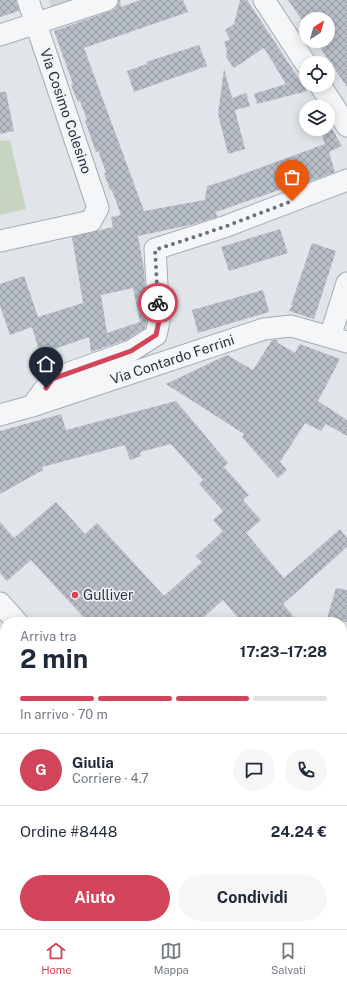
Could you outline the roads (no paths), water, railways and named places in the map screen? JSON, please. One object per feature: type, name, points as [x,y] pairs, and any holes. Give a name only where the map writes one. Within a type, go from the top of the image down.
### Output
[{"type":"street","name":"Via Cosimo Colesino","points":[[0,241],[91,221],[98,208],[28,0]]},
{"type":"street","points":[[0,35],[107,0]]},
{"type":"street","points":[[264,0],[301,56]]},
{"type":"street","points":[[325,92],[347,126]]},
{"type":"street","points":[[32,406],[52,379],[131,351],[156,335],[159,321],[155,250],[224,227],[347,180]]},
{"type":"street","points":[[338,340],[347,283]]},
{"type":"street","name":"Via Contardo Ferrini","points":[[0,415],[32,406],[264,329],[291,326],[338,340]]},
{"type":"street","points":[[0,603],[13,617]]},
{"type":"place","name":"Gulliver","points":[[75,595]]}]
